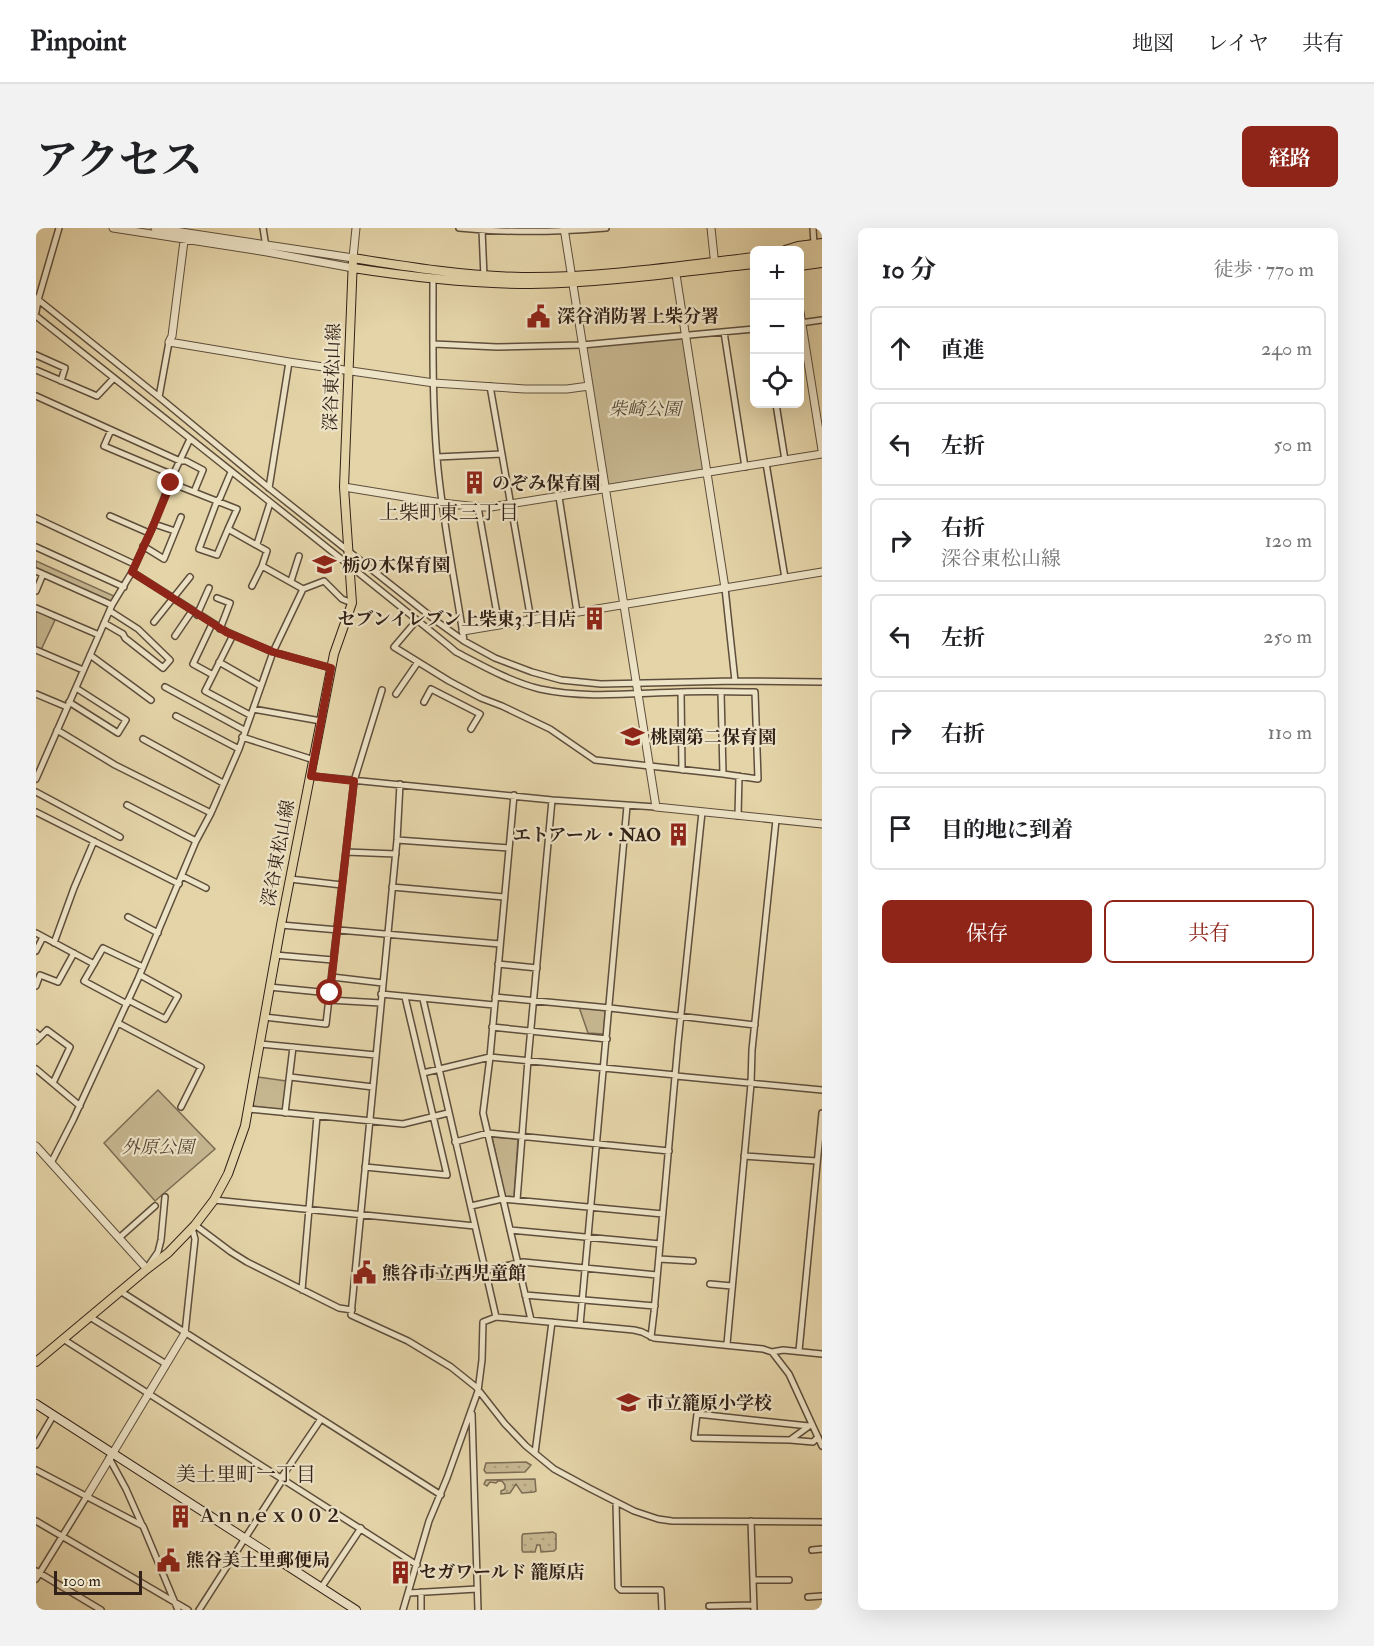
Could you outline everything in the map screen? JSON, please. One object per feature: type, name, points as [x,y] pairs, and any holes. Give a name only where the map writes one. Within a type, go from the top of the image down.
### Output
[{"type":"main road","points":[[798,246],[818,243]]},
{"type":"main road","points":[[804,252],[822,250]]},
{"type":"main road","points":[[804,258],[822,256]]},
{"type":"main road","points":[[715,265],[750,258]]},
{"type":"main road","points":[[353,263],[484,279],[521,277],[571,279],[715,265],[750,264]]},
{"type":"main road","name":"深谷東松山線","points":[[36,1362],[168,1253],[194,1227],[214,1200],[236,1156],[245,1126],[280,925],[331,668],[352,603],[344,487],[353,263]]},
{"type":"main road","points":[[804,266],[822,264]]},
{"type":"main road","points":[[36,1404],[111,1456],[356,1610]]},
{"type":"street","points":[[36,312],[37,299],[59,228]]},
{"type":"street","points":[[113,228],[185,236],[353,263],[356,228]]},
{"type":"street","points":[[155,228],[185,236]]},
{"type":"street","points":[[263,228],[266,249]]},
{"type":"street","points":[[459,228],[564,230],[606,228]]},
{"type":"street","points":[[711,228],[715,265]]},
{"type":"street","points":[[813,228],[818,243]]},
{"type":"street","points":[[482,229],[484,279]]},
{"type":"street","points":[[564,230],[656,807]]},
{"type":"street","points":[[159,397],[172,336],[185,236]]},
{"type":"street","points":[[675,269],[725,588],[735,681]]},
{"type":"street","points":[[433,274],[437,457],[464,640]]},
{"type":"street","points":[[37,299],[439,623],[495,658],[561,680],[601,684],[822,682]]},
{"type":"street","points":[[36,316],[350,565],[456,652],[516,681],[541,689],[581,694],[755,692],[758,779],[595,760],[550,729],[449,681],[394,647],[417,620]]},
{"type":"street","points":[[804,322],[822,320]]},
{"type":"street","points":[[434,344],[496,347],[582,345],[750,329]]},
{"type":"street","points":[[724,332],[746,466]]},
{"type":"street","points":[[169,342],[434,383],[549,390],[589,387]]},
{"type":"street","points":[[344,487],[478,507],[559,497],[822,452],[804,346]]},
{"type":"street","points":[[36,355],[65,368],[61,381]]},
{"type":"street","points":[[269,488],[290,362]]},
{"type":"street","points":[[36,370],[97,396],[114,378]]},
{"type":"street","points":[[489,386],[531,620]]},
{"type":"street","points":[[36,396],[203,470],[194,492]]},
{"type":"street","points":[[777,408],[785,460]]},
{"type":"street","points":[[111,430],[104,446],[173,475]]},
{"type":"street","points":[[36,779],[104,623],[132,572],[190,439]]},
{"type":"street","points":[[437,457],[502,454]]},
{"type":"street","points":[[766,463],[785,578]]},
{"type":"street","points":[[171,483],[217,501],[237,509],[217,555],[200,549],[217,501],[231,472]]},
{"type":"street","points":[[559,497],[577,612]]},
{"type":"street","points":[[256,544],[270,503]]},
{"type":"street","points":[[478,507],[500,625]]},
{"type":"street","points":[[110,516],[149,533]]},
{"type":"street","points":[[36,518],[134,564]]},
{"type":"street","points":[[143,546],[164,558],[181,518]]},
{"type":"street","points":[[154,524],[175,531]]},
{"type":"street","points":[[228,530],[267,551],[252,586]]},
{"type":"street","points":[[36,547],[124,587]]},
{"type":"street","points":[[291,581],[299,556]]},
{"type":"street","points":[[262,566],[303,589]]},
{"type":"street","points":[[36,571],[111,608],[138,629],[170,660],[164,668],[125,638],[123,634],[104,623]]},
{"type":"street","points":[[132,572],[232,635],[273,652],[331,668]]},
{"type":"street","points":[[463,631],[822,572]]},
{"type":"street","points":[[36,591],[43,574]]},
{"type":"street","points":[[154,622],[190,577]]},
{"type":"street","points":[[51,1163],[80,1106],[140,975],[196,841],[224,783],[273,652],[303,589],[324,581],[342,598],[352,603]]},
{"type":"street","points":[[175,636],[194,613],[209,588]]},
{"type":"street","points":[[217,598],[230,603],[220,628]]},
{"type":"street","points":[[36,608],[99,635]]},
{"type":"street","points":[[212,624],[193,664],[213,675]]},
{"type":"street","points":[[232,635],[205,691],[249,715]]},
{"type":"street","points":[[36,650],[83,670]]},
{"type":"street","points":[[90,655],[151,700]]},
{"type":"street","points":[[219,662],[261,686]]},
{"type":"street","points":[[396,694],[418,662]]},
{"type":"street","points":[[165,687],[244,730]]},
{"type":"street","points":[[36,694],[68,704],[118,733],[126,720],[76,688]]},
{"type":"street","points":[[424,702],[431,689],[480,714]]},
{"type":"street","points":[[264,1017],[326,1024],[354,781],[382,690]]},
{"type":"street","points":[[681,692],[682,770]]},
{"type":"street","points":[[721,692],[723,774]]},
{"type":"street","points":[[471,729],[487,700]]},
{"type":"street","points":[[253,709],[321,721]]},
{"type":"street","points":[[176,716],[238,748]]},
{"type":"street","points":[[57,730],[115,765],[211,813]]},
{"type":"street","points":[[242,737],[314,759]]},
{"type":"street","points":[[143,739],[224,783]]},
{"type":"street","points":[[311,776],[822,824]]},
{"type":"street","points":[[738,816],[739,776]]},
{"type":"street","points":[[400,784],[396,854],[351,1315],[431,1353],[451,1366],[478,1391],[526,1446],[555,1469],[646,1516],[672,1521],[822,1522]]},
{"type":"street","points":[[36,792],[120,837]]},
{"type":"street","points":[[514,795],[490,1057],[483,1106],[502,1199],[531,1320]]},
{"type":"street","points":[[517,1200],[552,800]]},
{"type":"street","points":[[127,805],[196,841]]},
{"type":"street","points":[[580,1325],[627,806]]},
{"type":"street","points":[[36,812],[179,884]]},
{"type":"street","points":[[651,1336],[702,812]]},
{"type":"street","points":[[726,1344],[776,820]]},
{"type":"street","points":[[54,943],[74,888],[96,842],[106,830]]},
{"type":"street","points":[[397,840],[509,848]]},
{"type":"street","points":[[346,852],[396,854]]},
{"type":"street","points":[[182,876],[206,888]]},
{"type":"street","points":[[290,879],[342,885]]},
{"type":"street","points":[[392,887],[504,897]]},
{"type":"street","points":[[128,917],[158,933]]},
{"type":"street","points":[[280,925],[500,944]]},
{"type":"street","points":[[36,933],[94,963]]},
{"type":"street","points":[[36,951],[43,937]]},
{"type":"street","points":[[140,975],[178,996],[165,1019],[84,981],[103,948],[143,967]]},
{"type":"street","points":[[36,986],[38,974],[58,982],[74,952]]},
{"type":"street","points":[[275,955],[333,960]]},
{"type":"street","points":[[498,963],[537,968]]},
{"type":"street","points":[[332,977],[382,983]]},
{"type":"street","points":[[269,987],[330,993]]},
{"type":"street","points":[[381,994],[494,1005]]},
{"type":"street","points":[[365,1167],[447,1175],[405,997]]},
{"type":"street","points":[[495,997],[755,1025]]},
{"type":"street","points":[[423,999],[496,1317]]},
{"type":"street","points":[[329,1000],[381,1003]]},
{"type":"street","points":[[118,1023],[201,1067],[181,1107]]},
{"type":"street","points":[[492,1028],[607,1039]]},
{"type":"street","points":[[37,1037],[47,1030],[70,1047],[53,1083]]},
{"type":"street","points":[[260,1044],[376,1055]]},
{"type":"street","points":[[285,1113],[293,1047]]},
{"type":"street","points":[[423,1073],[490,1057],[822,1090]]},
{"type":"street","points":[[36,1069],[80,1106]]},
{"type":"street","points":[[290,1077],[373,1087]]},
{"type":"street","points":[[249,1109],[403,1124],[448,1113]]},
{"type":"street","points":[[799,1351],[822,1113]]},
{"type":"street","points":[[302,1290],[317,1116]]},
{"type":"street","points":[[455,1142],[488,1133],[669,1150]]},
{"type":"street","points":[[36,1146],[147,1269],[158,1251],[161,1240],[165,1197]]},
{"type":"street","points":[[744,1156],[817,1161]]},
{"type":"street","points":[[471,1206],[502,1199],[663,1214]]},
{"type":"street","points":[[214,1200],[475,1226]]},
{"type":"street","points":[[119,1238],[155,1206]]},
{"type":"street","points":[[194,1227],[266,1272],[339,1308],[352,1310]]},
{"type":"street","points":[[36,1579],[38,1572],[63,1536],[185,1333],[195,1239],[194,1227]]},
{"type":"street","points":[[510,1230],[660,1244]]},
{"type":"street","points":[[659,1259],[693,1261]]},
{"type":"street","points":[[429,1269],[470,1274],[518,1263],[657,1275]]},
{"type":"street","points":[[710,1284],[732,1286]]},
{"type":"street","points":[[120,1291],[441,1494]]},
{"type":"street","points":[[525,1294],[655,1306]]},
{"type":"street","points":[[90,1317],[166,1364]]},
{"type":"street","points":[[478,1610],[470,1423],[471,1410],[478,1391],[483,1322],[496,1317],[531,1320],[634,1330],[654,1338],[726,1344],[772,1352],[783,1350],[822,1354]]},
{"type":"street","points":[[535,1453],[552,1322]]},
{"type":"street","points":[[63,1339],[417,1564]]},
{"type":"street","points":[[772,1352],[789,1374],[822,1446]]},
{"type":"street","points":[[811,1425],[697,1414],[694,1438],[813,1442],[818,1437]]},
{"type":"street","points":[[36,1445],[53,1416]]},
{"type":"street","points":[[199,1610],[321,1419]]},
{"type":"street","points":[[403,1610],[429,1521],[470,1423]]},
{"type":"street","points":[[790,1440],[811,1425]]},
{"type":"street","points":[[111,1456],[178,1610]]},
{"type":"street","points":[[36,1470],[142,1525]]},
{"type":"street","points":[[616,1502],[618,1587],[621,1590],[661,1590],[662,1610]]},
{"type":"street","points":[[36,1521],[188,1610]]},
{"type":"street","points":[[709,1606],[754,1607],[752,1521]]},
{"type":"street","points":[[321,1588],[361,1528]]},
{"type":"street","points":[[812,1550],[822,1549]]},
{"type":"street","points":[[38,1572],[101,1610]]},
{"type":"street","points":[[753,1580],[789,1580]]},
{"type":"street","points":[[409,1593],[477,1589]]},
{"type":"street","points":[[421,1592],[422,1610]]},
{"type":"street","points":[[808,1597],[822,1596]]},
{"type":"green space","name":"柴崎公園","points":[[685,336],[707,473],[606,489],[582,345]]},
{"type":"green space","points":[[36,561],[114,596],[111,602],[36,568]]},
{"type":"green space","points":[[36,610],[55,620],[41,650],[36,648]]},
{"type":"green space","points":[[579,1007],[605,1009],[604,1034],[588,1033]]},
{"type":"green space","points":[[258,1077],[286,1081],[283,1110],[252,1106]]},
{"type":"green space","name":"外原公園","points":[[158,1090],[215,1149],[155,1201],[104,1143]]},
{"type":"green space","points":[[492,1137],[518,1139],[514,1197],[505,1196]]},
{"type":"green space","points":[[526,1462],[531,1465],[525,1472],[486,1473],[484,1470],[486,1463]]},
{"type":"green space","points":[[535,1479],[536,1491],[534,1492],[522,1493],[516,1484],[510,1493],[501,1494],[501,1491],[505,1489],[502,1481],[490,1482],[487,1486],[484,1484],[486,1480]]},
{"type":"green space","points":[[553,1532],[556,1534],[554,1551],[541,1552],[540,1545],[537,1545],[535,1552],[523,1552],[523,1534]]},
{"type":"place","name":"深谷消防署上柴分署","points":[[539,316]]},
{"type":"place","name":"のぞみ保育園","points":[[474,483]]},
{"type":"place","name":"栃の木保育園","points":[[324,565]]},
{"type":"place","name":"セブンイレブン上柴東3丁目店","points":[[594,619]]},
{"type":"place","name":"桃園第二保育園","points":[[632,737]]},
{"type":"place","name":"エトアール・NAO","points":[[679,835]]},
{"type":"place","name":"熊谷市立西児童館","points":[[364,1273]]},
{"type":"place","name":"市立籠原小学校","points":[[628,1403]]},
{"type":"place","name":"Ａｎｎｅｘ００２","points":[[180,1516]]},
{"type":"place","name":"熊谷美土里郵便局","points":[[168,1560]]},
{"type":"place","name":"セガワールド 籠原店","points":[[401,1572]]},
{"type":"district","name":"上柴町東三丁目","points":[[449,512]]},
{"type":"district","name":"美土里町一丁目","points":[[246,1474]]},
{"type":"route","points":[[171,483],[132,572],[226,632],[273,652],[331,668],[311,776],[354,781],[330,993]]}]
